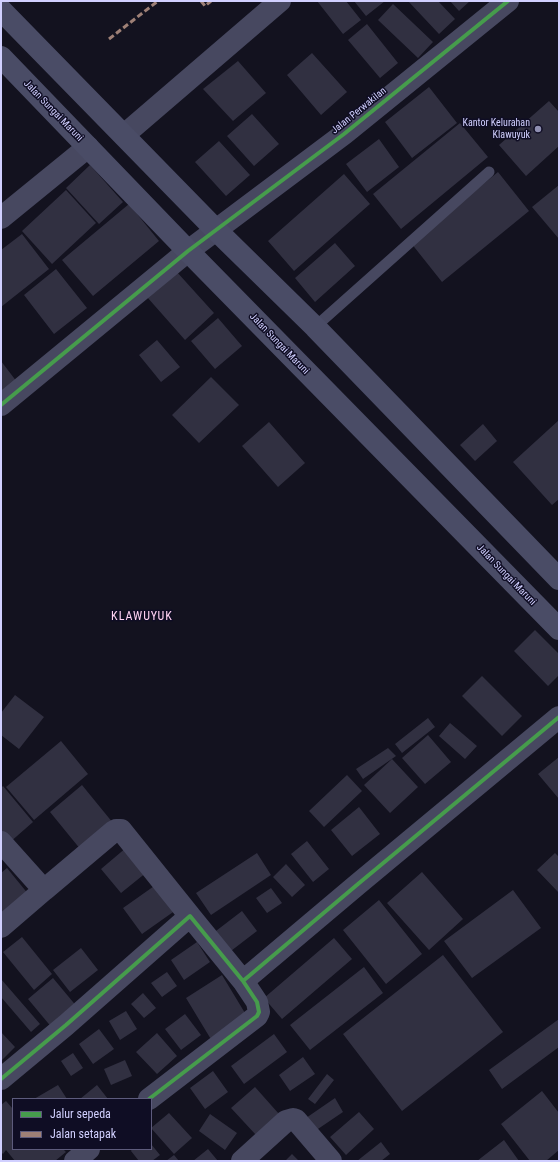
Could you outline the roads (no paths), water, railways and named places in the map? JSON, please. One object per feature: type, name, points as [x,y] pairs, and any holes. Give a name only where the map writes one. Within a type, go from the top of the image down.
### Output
[{"type":"main road","points":[[1,10],[216,230],[315,327],[559,579]]},
{"type":"main road","name":"Jalan Sungai Maruni","points":[[1,56],[188,251],[559,629]]},
{"type":"street","points":[[124,135],[280,1]]},
{"type":"street","name":"Jalan Perwakilan","points":[[1,405],[188,251],[344,134],[508,1]]},
{"type":"street","points":[[1,218],[88,147]]},
{"type":"street","points":[[243,981],[559,717]]},
{"type":"street","points":[[1,927],[114,832],[119,829],[124,833],[243,981],[259,1005],[259,1012],[257,1016],[150,1098]]},
{"type":"street","points":[[1,842],[44,890]]},
{"type":"street","points":[[1,1079],[66,1025],[190,916]]},
{"type":"street","points":[[242,1161],[286,1121],[293,1119],[296,1120],[331,1161]]},
{"type":"street","points":[[75,1161],[88,1150]]},
{"type":"lane","points":[[315,327],[489,172]]},
{"type":"place","name":"Kantor Kelurahan Klawuyuk","points":[[538,129]]},
{"type":"district","name":"KLAWUYUK","points":[[142,617]]}]
